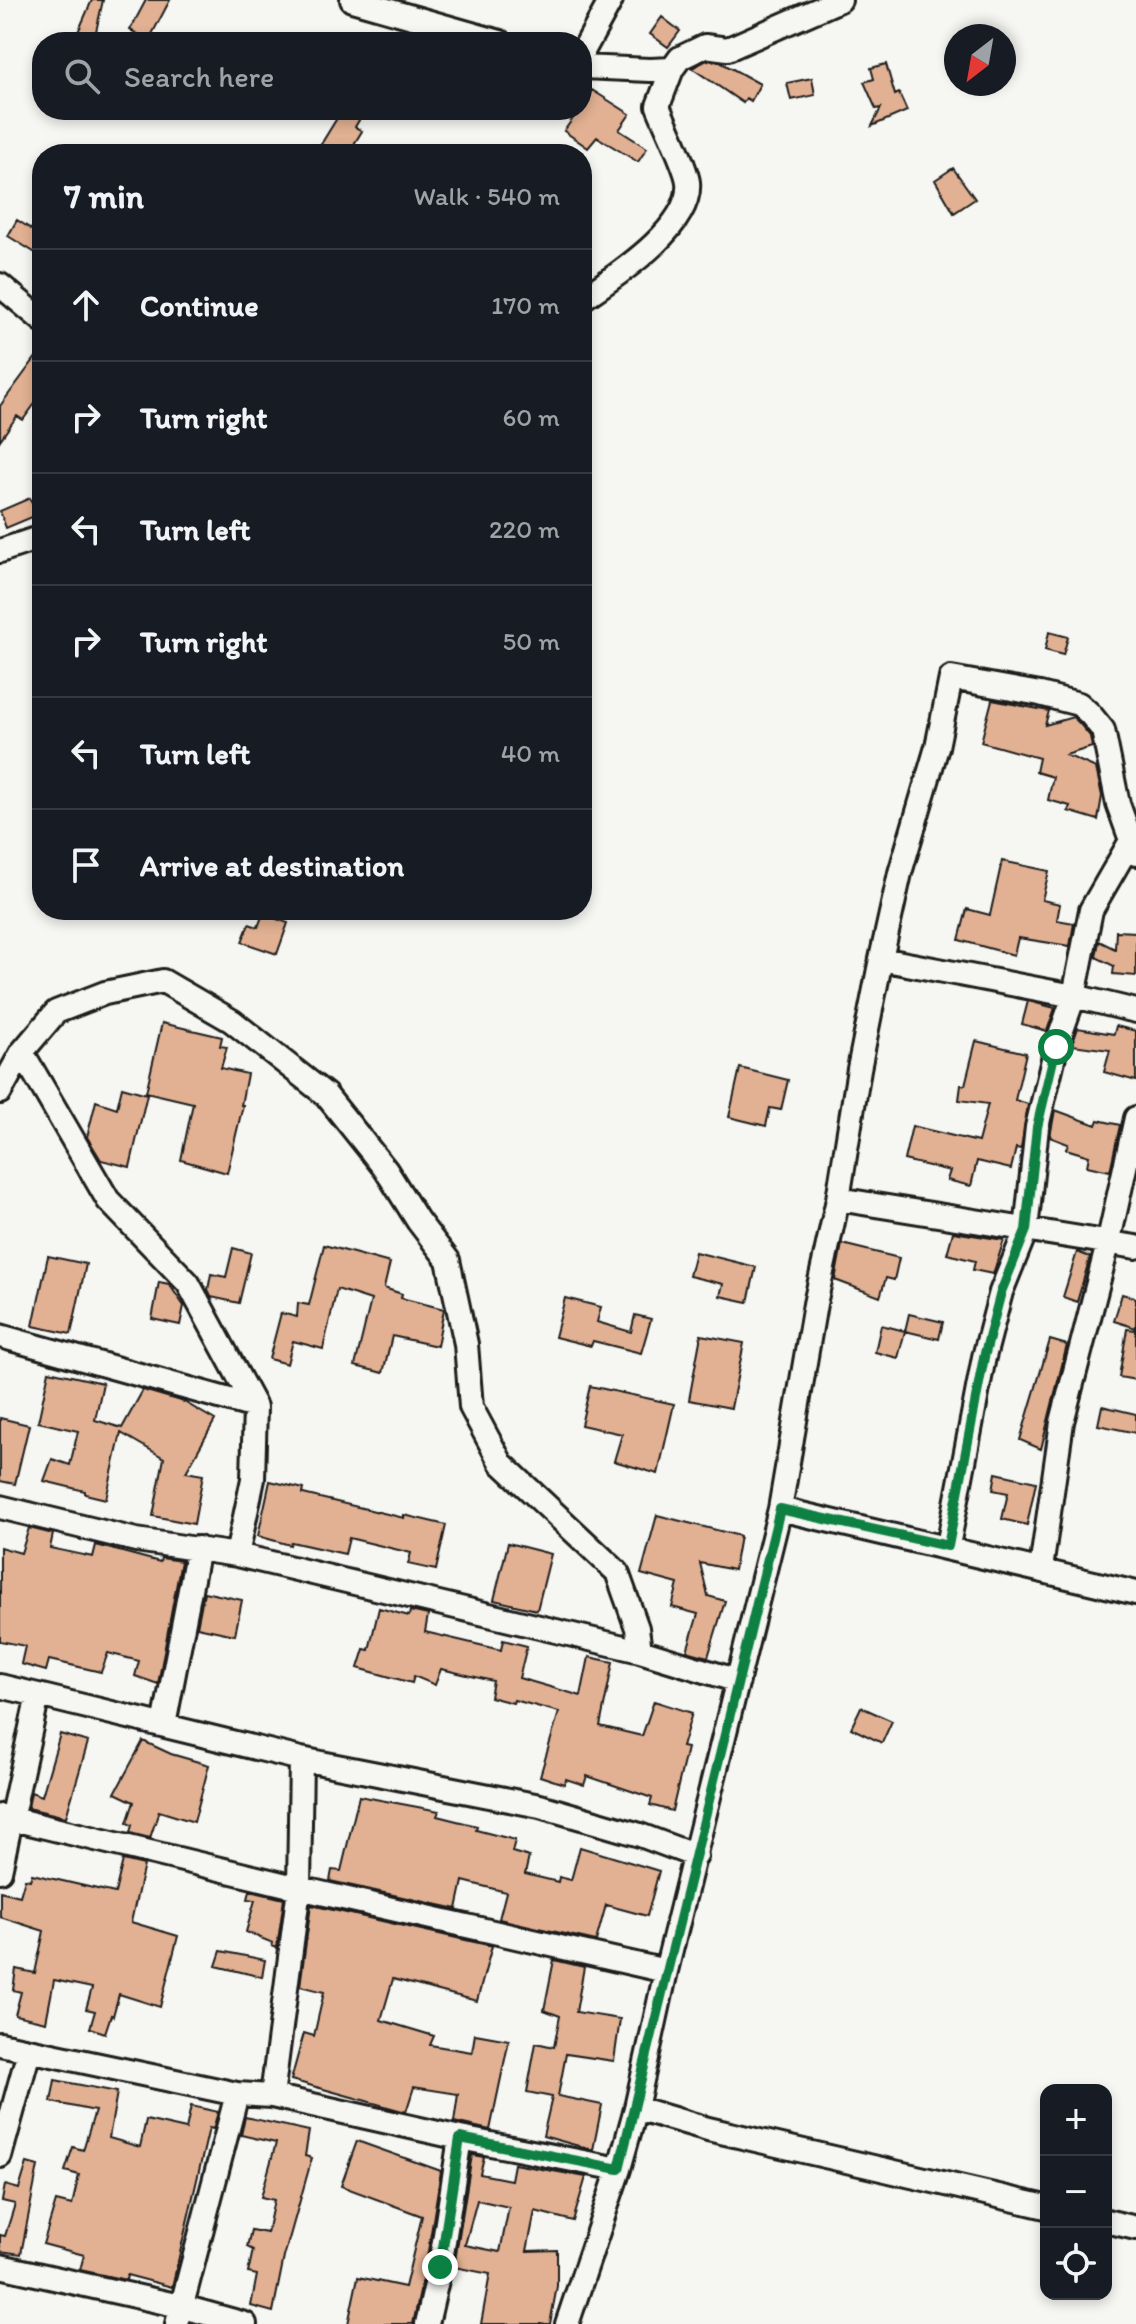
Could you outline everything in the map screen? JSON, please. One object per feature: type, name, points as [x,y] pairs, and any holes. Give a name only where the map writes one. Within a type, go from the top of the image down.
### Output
[{"type":"street","points":[[352,0],[465,32]]},
{"type":"street","points":[[592,35],[611,0]]},
{"type":"street","points":[[592,291],[656,243],[677,219],[685,199],[688,182],[658,106],[672,69],[680,58],[705,46],[728,49],[840,0]]},
{"type":"street","points":[[592,67],[672,69]]},
{"type":"street","points":[[0,285],[32,312]]},
{"type":"street","points":[[0,551],[32,540]]},
{"type":"street","points":[[567,2324],[636,2108],[666,1971],[780,1509],[815,1304],[838,1199],[881,959],[900,873],[937,747],[951,678],[1079,704],[1090,714],[1103,730],[1118,804],[1134,846],[1091,910],[1074,996],[1056,1047],[1037,1127],[1026,1230],[1001,1292],[984,1357],[948,1546]]},
{"type":"street","points":[[881,959],[1136,1011]]},
{"type":"street","points":[[1,1092],[22,1052],[56,1012],[105,993],[163,981],[232,1021],[326,1095],[386,1170],[418,1221],[448,1260],[466,1344],[471,1407],[501,1463],[617,1572],[637,1628],[640,1651]]},
{"type":"street","points":[[22,1052],[108,1200],[188,1283],[255,1407],[253,1479],[237,1555]]},
{"type":"street","points":[[1041,1569],[1062,1422],[1108,1244],[1136,1118]]},
{"type":"street","points":[[838,1199],[1136,1247]]},
{"type":"street","points":[[0,1336],[255,1407]]},
{"type":"street","points":[[0,1507],[136,1540],[237,1555],[640,1651],[738,1681]]},
{"type":"street","points":[[780,1509],[948,1546],[1136,1593]]},
{"type":"street","points":[[164,1725],[198,1548]]},
{"type":"street","points":[[0,1686],[301,1759],[540,1806],[640,1835],[696,1856]]},
{"type":"street","points":[[0,1871],[6,1818],[38,1695]]},
{"type":"street","points":[[272,2096],[299,1888],[301,1759]]},
{"type":"street","points":[[6,1818],[666,1971]]},
{"type":"street","points":[[0,2044],[237,2094],[272,2096],[619,2169]]},
{"type":"street","points":[[0,2156],[29,2051]]},
{"type":"street","points":[[179,2315],[237,2094]]},
{"type":"street","points":[[636,2108],[708,2129],[1040,2206]]},
{"type":"street","points":[[427,2324],[440,2267],[460,2138]]},
{"type":"street","points":[[1112,2222],[1136,2228]]},
{"type":"street","points":[[0,2266],[179,2315],[245,2324]]},
{"type":"building","points":[[92,0],[103,0],[96,32],[78,32]]},
{"type":"building","points":[[146,0],[170,0],[153,32],[130,30]]},
{"type":"building","points":[[662,17],[680,31],[668,47],[650,34]]},
{"type":"building","points":[[707,60],[720,62],[760,84],[751,101],[746,98],[743,103],[692,68]]},
{"type":"building","points":[[886,64],[895,95],[899,93],[907,111],[872,126],[881,108],[876,109],[864,82],[874,79],[871,68]]},
{"type":"building","points":[[812,78],[815,95],[791,100],[787,83]]},
{"type":"building","points":[[592,90],[630,114],[619,130],[647,148],[638,162],[597,137],[591,144],[582,144],[564,131],[572,120],[592,120]]},
{"type":"building","points":[[336,120],[359,120],[355,127],[362,131],[354,144],[321,144]]},
{"type":"building","points":[[953,168],[975,199],[954,213],[935,180]]},
{"type":"building","points":[[17,220],[32,230],[32,251],[8,236]]},
{"type":"building","points":[[32,363],[32,408],[23,420],[17,416],[0,440],[0,406]]},
{"type":"building","points":[[30,498],[32,503],[32,517],[6,528],[0,511]]},
{"type":"building","points":[[1049,632],[1068,637],[1063,655],[1045,650]]},
{"type":"building","points":[[992,700],[1049,711],[1045,725],[1073,717],[1080,724],[1090,736],[1092,747],[1066,755],[1096,768],[1102,796],[1098,820],[1068,811],[1070,806],[1048,800],[1053,777],[1036,772],[1039,758],[981,742]]},
{"type":"building","points":[[1002,861],[1049,871],[1042,900],[1060,904],[1057,920],[1074,923],[1070,946],[1018,938],[1014,955],[959,940],[967,909],[990,915]]},
{"type":"building","points":[[261,920],[288,923],[277,954],[242,942],[249,924],[258,927]]},
{"type":"building","points":[[1116,931],[1136,932],[1136,976],[1113,974],[1114,966],[1096,957],[1099,941],[1115,949]]},
{"type":"building","points":[[1028,1001],[1055,1008],[1047,1031],[1022,1024]]},
{"type":"building","points":[[162,1023],[222,1037],[220,1046],[227,1047],[221,1068],[247,1074],[227,1173],[181,1160],[193,1103],[146,1092]]},
{"type":"building","points":[[1116,1026],[1136,1031],[1136,1081],[1104,1072],[1110,1050],[1072,1045],[1078,1028],[1114,1034]]},
{"type":"building","points":[[976,1041],[1026,1053],[1015,1100],[1028,1104],[1021,1149],[1016,1148],[1011,1169],[977,1161],[971,1186],[947,1180],[950,1171],[904,1160],[912,1126],[978,1142],[988,1104],[959,1100]]},
{"type":"building","points":[[740,1068],[788,1080],[781,1110],[770,1108],[766,1126],[729,1117]]},
{"type":"building","points":[[122,1087],[147,1094],[130,1167],[101,1160],[87,1137],[96,1101],[117,1108]]},
{"type":"building","points":[[1055,1110],[1096,1125],[1098,1120],[1120,1125],[1110,1171],[1087,1166],[1089,1156],[1066,1149],[1068,1144],[1050,1137]]},
{"type":"building","points":[[953,1232],[1004,1240],[993,1274],[973,1270],[975,1261],[947,1254]]},
{"type":"building","points":[[842,1244],[899,1258],[894,1280],[886,1278],[880,1297],[835,1280]]},
{"type":"building","points":[[324,1245],[390,1263],[384,1288],[402,1294],[401,1298],[444,1309],[437,1346],[392,1336],[383,1373],[355,1366],[371,1300],[337,1289],[323,1349],[293,1341],[287,1364],[269,1359],[281,1313],[297,1317],[298,1303],[309,1305]]},
{"type":"building","points":[[233,1248],[251,1253],[239,1303],[211,1297],[208,1290],[211,1274],[226,1277]]},
{"type":"building","points":[[695,1252],[756,1267],[748,1302],[720,1296],[723,1284],[689,1276]]},
{"type":"building","points":[[1077,1252],[1090,1257],[1077,1302],[1063,1297]]},
{"type":"building","points":[[48,1256],[86,1264],[71,1334],[33,1326]]},
{"type":"building","points":[[159,1282],[169,1284],[184,1306],[180,1325],[152,1319]]},
{"type":"building","points":[[1122,1294],[1136,1298],[1136,1328],[1114,1321]]},
{"type":"building","points":[[565,1298],[601,1307],[597,1322],[631,1332],[635,1315],[651,1319],[641,1353],[593,1341],[591,1346],[555,1337]]},
{"type":"building","points":[[909,1314],[943,1322],[939,1339],[905,1331]]},
{"type":"building","points":[[881,1325],[905,1331],[898,1358],[875,1352]]},
{"type":"building","points":[[1127,1329],[1136,1330],[1136,1380],[1119,1377]]},
{"type":"building","points":[[701,1335],[744,1343],[731,1408],[689,1400]]},
{"type":"building","points":[[1050,1340],[1067,1345],[1041,1449],[1020,1440]]},
{"type":"building","points":[[49,1371],[103,1383],[95,1420],[122,1428],[143,1390],[184,1402],[215,1420],[186,1472],[203,1475],[194,1524],[153,1516],[164,1458],[121,1433],[106,1499],[44,1481],[52,1459],[70,1465],[78,1431],[38,1422]]},
{"type":"building","points":[[590,1386],[674,1404],[658,1474],[614,1461],[622,1434],[581,1425]]},
{"type":"building","points":[[1102,1406],[1136,1414],[1136,1433],[1098,1425]]},
{"type":"building","points":[[0,1418],[29,1425],[15,1484],[0,1481]]},
{"type":"building","points":[[996,1473],[1036,1482],[1027,1525],[1002,1519],[1008,1493],[993,1490]]},
{"type":"building","points":[[270,1481],[304,1489],[303,1494],[446,1525],[436,1570],[408,1564],[411,1553],[349,1538],[345,1554],[258,1536]]},
{"type":"building","points":[[657,1515],[740,1536],[734,1570],[700,1563],[708,1596],[725,1601],[708,1657],[687,1651],[698,1614],[672,1607],[678,1584],[641,1574]]},
{"type":"building","points":[[29,1528],[53,1534],[50,1548],[93,1557],[96,1545],[160,1562],[161,1558],[181,1561],[158,1684],[135,1676],[139,1661],[108,1653],[101,1672],[49,1660],[46,1671],[21,1664],[25,1646],[0,1641],[0,1547],[21,1553]]},
{"type":"building","points":[[508,1543],[551,1554],[537,1610],[494,1600]]},
{"type":"building","points":[[204,1592],[242,1600],[235,1635],[197,1627]]},
{"type":"building","points":[[379,1608],[409,1616],[410,1611],[428,1615],[425,1632],[501,1650],[503,1640],[527,1646],[519,1678],[581,1696],[589,1657],[613,1662],[600,1726],[642,1736],[654,1701],[692,1713],[682,1747],[687,1748],[672,1811],[650,1805],[652,1798],[587,1776],[584,1785],[566,1779],[564,1784],[540,1776],[559,1712],[490,1697],[493,1681],[441,1669],[435,1685],[414,1676],[412,1683],[358,1668],[364,1649],[369,1650]]},
{"type":"building","points":[[861,1707],[892,1721],[882,1743],[851,1728]]},
{"type":"building","points":[[60,1734],[88,1742],[66,1817],[28,1808],[31,1792],[42,1796]]},
{"type":"building","points":[[143,1741],[171,1754],[209,1765],[194,1822],[159,1811],[150,1838],[130,1833],[132,1825],[127,1823],[134,1802],[115,1793]]},
{"type":"building","points":[[359,1796],[439,1811],[437,1816],[515,1840],[512,1852],[529,1857],[525,1874],[558,1882],[559,1877],[571,1880],[580,1847],[659,1871],[647,1916],[606,1905],[596,1941],[499,1919],[506,1892],[463,1881],[457,1909],[330,1881],[332,1870],[341,1871]]},
{"type":"building","points":[[123,1860],[144,1865],[131,1922],[178,1936],[160,2007],[119,1994],[105,2033],[90,2028],[95,2011],[86,2009],[92,1988],[54,1980],[46,2022],[15,2015],[21,1992],[13,1990],[16,1969],[35,1973],[44,1931],[0,1917],[0,1891],[20,1896],[25,1879],[30,1880],[32,1874],[115,1893]]},
{"type":"building","points":[[250,1891],[284,1899],[277,1948],[272,1946],[273,1943],[246,1932],[255,1900],[248,1899]]},
{"type":"building","points":[[311,1905],[492,1946],[477,2001],[393,1979],[381,2020],[434,2036],[430,2045],[472,2052],[475,2034],[509,2040],[490,2130],[454,2122],[458,2094],[414,2087],[406,2112],[291,2080],[304,2033],[314,2036],[324,1992],[300,1986]]},
{"type":"building","points":[[221,1951],[265,1960],[262,1977],[216,1966]]},
{"type":"building","points":[[554,1960],[584,1967],[576,2012],[620,2019],[614,2061],[566,2054],[558,2096],[602,2105],[593,2150],[543,2136],[552,2097],[527,2092],[536,2043],[554,2047],[560,2016],[544,2010]]},
{"type":"building","points":[[55,2080],[117,2092],[109,2138],[140,2147],[146,2120],[186,2129],[191,2106],[218,2112],[213,2129],[209,2128],[172,2287],[127,2275],[126,2280],[80,2270],[84,2255],[43,2244],[56,2201],[72,2205],[79,2175],[65,2171],[73,2147],[83,2150],[95,2111],[51,2102]]},
{"type":"building","points":[[245,2117],[309,2131],[305,2156],[312,2158],[284,2257],[273,2312],[251,2306],[257,2275],[248,2273],[253,2250],[247,2247],[251,2230],[267,2233],[274,2200],[261,2197],[276,2143],[241,2135]]},
{"type":"building","points":[[357,2141],[441,2171],[413,2324],[348,2324],[358,2277],[405,2287],[422,2216],[341,2186]]},
{"type":"building","points":[[472,2155],[484,2157],[480,2174],[511,2180],[514,2164],[586,2177],[573,2221],[535,2211],[527,2251],[557,2250],[557,2286],[550,2324],[481,2324],[490,2274],[454,2267]],"holes":[[[477,2200],[509,2207],[500,2252],[465,2245]]]},
{"type":"building","points":[[27,2163],[38,2166],[21,2254],[0,2251],[0,2235],[5,2236],[15,2204],[2,2201],[5,2185],[19,2189]]},
{"type":"route","points":[[440,2267],[460,2138],[619,2169],[780,1509],[948,1546],[984,1357],[1001,1292],[1026,1230],[1037,1127],[1056,1047]]}]
